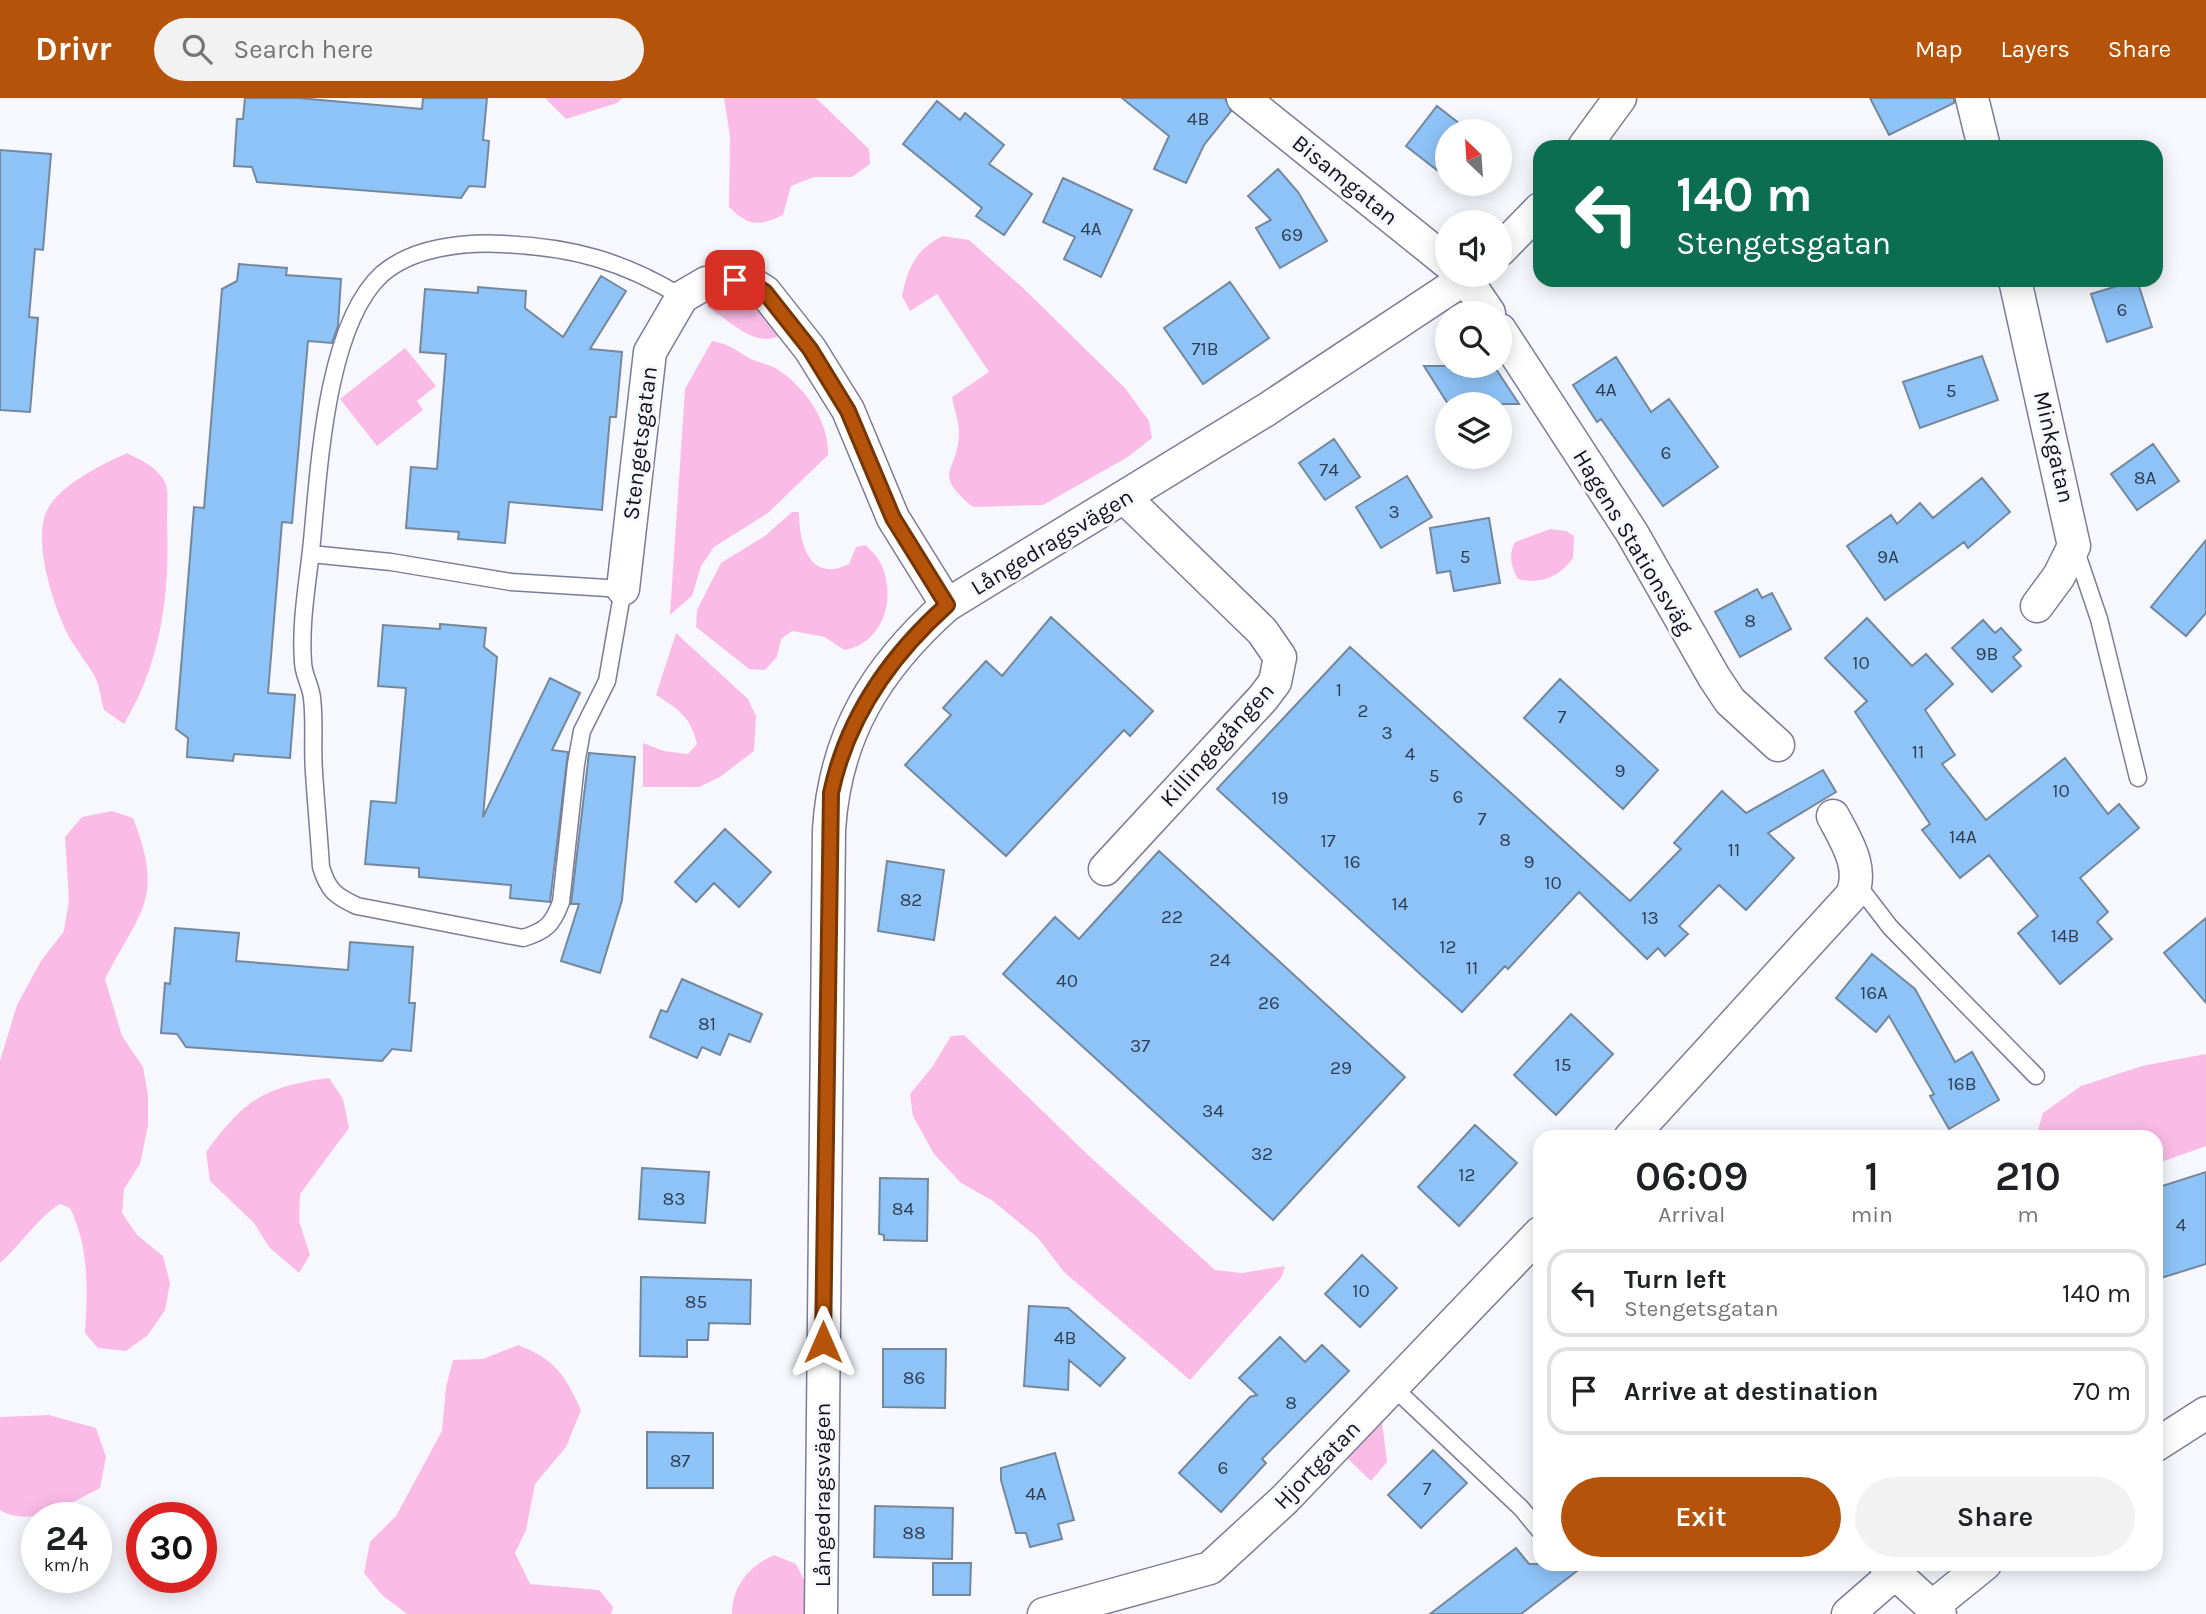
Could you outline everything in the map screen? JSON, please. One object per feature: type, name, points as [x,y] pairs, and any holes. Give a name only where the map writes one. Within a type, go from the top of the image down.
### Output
[{"type":"street","name":"Bisamgatan","points":[[1243,98],[1435,251]]},
{"type":"street","points":[[1589,140],[1620,98]]},
{"type":"street","points":[[1972,98],[1982,140]]},
{"type":"street","points":[[1512,238],[1533,216]]},
{"type":"street","points":[[682,298],[706,283],[735,280],[751,283],[765,292],[783,313],[848,411],[893,518],[947,605]]},
{"type":"street","name":"Långedragsvägen","points":[[821,1614],[831,793],[846,739],[863,703],[915,634],[947,605],[1367,345],[1442,287]]},
{"type":"street","name":"Minkgatan","points":[[2017,287],[2074,546]]},
{"type":"street","name":"Stengetsgatan","points":[[622,589],[650,352],[682,298]]},
{"type":"street","name":"Hagens Stationsväg","points":[[1512,348],[1632,533],[1719,685],[1730,701],[1778,745]]},
{"type":"street","name":"Killingegången","points":[[1105,869],[1262,698],[1275,682],[1280,657],[1262,631],[1124,497]]},
{"type":"street","points":[[2037,606],[2059,576],[2074,546]]},
{"type":"street","points":[[1637,1130],[1852,895],[1857,884],[1851,849],[1833,816]]},
{"type":"street","name":"Hjortgatan","points":[[1044,1614],[1209,1568],[1255,1529],[1533,1240]]},
{"type":"street","points":[[2163,1441],[2206,1413]]},
{"type":"street","points":[[1848,1614],[1888,1571]]},
{"type":"street","points":[[1892,1571],[1937,1610],[1978,1571]]},
{"type":"lane","points":[[310,554],[391,562],[511,582],[622,589],[607,681],[582,731],[561,902],[555,920],[544,932],[523,938],[357,906],[335,896],[329,889],[321,867],[312,694],[303,666],[304,590],[321,450],[337,359],[358,306],[382,274],[405,260],[434,249],[480,243],[538,246],[585,253],[645,274],[682,298]]},
{"type":"lane","points":[[2074,546],[2099,619],[2138,778]]},
{"type":"lane","points":[[1857,884],[1890,927],[2036,1076]]},
{"type":"lane","points":[[1393,1387],[1533,1523]]},
{"type":"shaded area","points":[[545,98],[623,98],[617,103],[566,119]]},
{"type":"shaded area","points":[[724,98],[816,98],[869,149],[870,164],[852,177],[814,177],[791,186],[783,215],[760,223],[748,221],[729,207],[730,136]]},
{"type":"shaded area","points":[[943,236],[969,240],[1023,288],[1125,388],[1149,421],[1152,438],[1128,457],[1043,505],[973,507],[960,495],[950,479],[959,435],[952,397],[989,372],[937,294],[910,311],[902,296],[915,260],[926,247]]},
{"type":"shaded area","points":[[719,297],[738,300],[755,307],[769,319],[779,336],[769,339],[751,335],[707,307],[710,300]]},
{"type":"shaded area","points":[[712,341],[774,367],[788,377],[814,406],[825,430],[828,455],[768,513],[714,547],[701,566],[692,596],[670,615],[685,389]]},
{"type":"shaded area","points":[[405,348],[436,386],[417,401],[423,410],[377,446],[340,399]]},
{"type":"shaded area","points":[[127,453],[153,468],[165,482],[168,547],[165,600],[155,651],[137,700],[124,724],[104,710],[96,679],[70,639],[62,621],[47,577],[42,531],[49,507],[67,487]]},
{"type":"shaded area","points":[[792,512],[799,512],[801,536],[809,557],[824,569],[835,569],[849,564],[856,547],[866,545],[880,562],[885,576],[887,604],[877,629],[869,639],[857,646],[844,650],[825,637],[792,631],[781,639],[777,657],[765,670],[749,669],[696,627],[697,610],[721,563],[765,536]]},
{"type":"shaded area","points":[[1550,529],[1566,531],[1574,536],[1573,558],[1556,575],[1549,578],[1534,581],[1518,579],[1511,561],[1515,542]]},
{"type":"shaded area","points":[[676,633],[748,699],[756,716],[754,751],[720,777],[699,787],[643,787],[643,743],[664,751],[688,754],[697,744],[687,720],[656,695]]},
{"type":"shaded area","points":[[112,811],[133,818],[147,868],[147,887],[138,919],[105,979],[122,1036],[143,1067],[148,1095],[148,1125],[140,1164],[124,1189],[122,1213],[137,1235],[163,1256],[170,1283],[165,1310],[148,1335],[126,1351],[98,1348],[85,1333],[87,1285],[84,1253],[70,1208],[60,1204],[51,1210],[0,1263],[0,1061],[17,1005],[41,961],[64,931],[69,900],[65,837],[82,817]]},
{"type":"shaded area","points":[[964,1035],[1088,1155],[1215,1270],[1242,1273],[1285,1266],[1281,1278],[1190,1380],[1064,1272],[1038,1238],[993,1201],[961,1183],[934,1154],[913,1116],[910,1094],[933,1066],[951,1036]]},
{"type":"shaded area","points":[[2206,1054],[2206,1146],[2163,1161],[2163,1130],[2038,1130],[2043,1113],[2081,1086],[2142,1066]]},
{"type":"shaded area","points":[[329,1078],[343,1099],[349,1128],[300,1194],[299,1221],[310,1255],[299,1273],[269,1247],[254,1223],[210,1181],[206,1152],[233,1119],[258,1098],[288,1086]]},
{"type":"shaded area","points":[[518,1345],[550,1362],[570,1387],[581,1410],[566,1447],[535,1484],[526,1530],[515,1553],[530,1584],[599,1590],[613,1607],[611,1614],[407,1614],[382,1595],[364,1573],[370,1542],[396,1516],[442,1431],[446,1387],[453,1360],[483,1359]]},
{"type":"shaded area","points":[[49,1415],[96,1428],[106,1457],[100,1488],[73,1502],[21,1502],[21,1516],[0,1510],[0,1417]]},
{"type":"shaded area","points":[[1382,1421],[1387,1462],[1371,1481],[1347,1458]]},
{"type":"shaded area","points":[[774,1555],[796,1564],[805,1582],[806,1614],[732,1614],[735,1595],[744,1578],[757,1565]]},
{"type":"building","points":[[245,98],[298,98],[422,109],[423,98],[487,98],[483,140],[489,141],[485,187],[469,186],[461,198],[257,182],[252,167],[234,166],[237,119],[243,119]]},
{"type":"building","points":[[1122,98],[1225,98],[1231,111],[1204,145],[1186,183],[1154,169],[1169,136]]},
{"type":"building","points":[[1870,98],[1954,98],[1954,103],[1889,135]]},
{"type":"building","points":[[937,101],[960,120],[965,113],[1004,145],[989,164],[1032,194],[1004,235],[976,216],[982,208],[903,144]]},
{"type":"building","points":[[1437,106],[1454,119],[1435,119],[1435,169],[1406,146]]},
{"type":"building","points":[[0,150],[51,154],[43,250],[35,249],[29,317],[38,318],[30,412],[0,410]]},
{"type":"building","points":[[1278,169],[1298,192],[1327,241],[1280,268],[1256,228],[1271,220],[1248,196]]},
{"type":"building","points":[[1063,178],[1132,210],[1101,277],[1064,259],[1075,237],[1043,222]]},
{"type":"building","points":[[239,264],[287,268],[286,275],[341,279],[338,326],[332,343],[308,341],[292,523],[282,522],[268,693],[295,695],[290,758],[234,754],[233,761],[187,757],[188,738],[176,729],[194,507],[204,508],[222,289],[237,281]]},
{"type":"building","points":[[601,276],[626,291],[590,349],[622,352],[616,417],[610,417],[602,510],[509,502],[505,543],[458,539],[459,532],[406,528],[411,467],[437,469],[446,354],[420,352],[425,289],[478,293],[478,287],[526,291],[525,308],[563,337]]},
{"type":"building","points":[[1230,282],[1269,338],[1203,384],[1164,328]]},
{"type":"building","points":[[2114,287],[2139,287],[2152,327],[2107,342],[2091,294]]},
{"type":"building","points":[[1982,356],[1998,400],[1920,428],[1903,382]]},
{"type":"building","points":[[1616,357],[1651,412],[1669,399],[1718,467],[1663,506],[1601,419],[1597,422],[1573,385]]},
{"type":"building","points":[[1424,366],[1435,366],[1435,378],[1502,378],[1511,392],[1440,392]]},
{"type":"building","points":[[1512,393],[1519,404],[1512,404]]},
{"type":"building","points":[[1334,439],[1360,477],[1325,500],[1299,463]]},
{"type":"building","points":[[2153,444],[2179,481],[2137,510],[2111,474]]},
{"type":"building","points":[[1407,476],[1432,517],[1381,548],[1356,507]]},
{"type":"building","points":[[1982,478],[2010,512],[1968,548],[1964,542],[1885,600],[1847,546],[1891,515],[1897,524],[1920,503],[1933,518]]},
{"type":"building","points":[[1489,518],[1500,583],[1454,591],[1450,571],[1437,573],[1430,528]]},
{"type":"building","points":[[2206,540],[2206,613],[2186,636],[2151,607]]},
{"type":"building","points":[[1757,589],[1762,598],[1772,593],[1791,629],[1740,657],[1715,612]]},
{"type":"building","points":[[1051,617],[1153,711],[1130,736],[1124,730],[1006,856],[905,765],[951,715],[943,708],[986,661],[1002,676]]},
{"type":"building","points":[[1867,618],[1912,666],[1926,654],[1953,684],[1925,710],[1955,755],[1942,764],[1986,820],[2065,758],[2108,814],[2119,804],[2139,828],[2080,878],[2108,912],[2097,922],[2112,939],[2060,984],[2018,933],[2038,916],[1989,855],[1960,878],[1922,830],[1930,824],[1855,712],[1867,701],[1825,658]]},
{"type":"building","points":[[1983,620],[1995,633],[2001,628],[2021,650],[2013,657],[2021,666],[1992,692],[1952,648]]},
{"type":"building","points":[[440,624],[486,628],[484,647],[497,657],[483,817],[550,678],[580,693],[552,750],[568,752],[550,902],[510,898],[511,885],[419,877],[419,868],[365,864],[371,801],[396,803],[406,688],[378,686],[383,625],[440,629]]},
{"type":"building","points":[[1350,647],[1630,901],[1681,849],[1674,843],[1722,791],[1746,813],[1823,770],[1836,792],[1768,833],[1794,858],[1746,910],[1719,885],[1679,926],[1688,934],[1665,956],[1658,948],[1647,959],[1579,892],[1508,969],[1505,966],[1462,1012],[1217,789]]},
{"type":"building","points":[[1560,679],[1658,770],[1623,809],[1524,718]]},
{"type":"building","points":[[589,753],[635,757],[622,900],[600,973],[561,961],[579,904],[571,904]]},
{"type":"building","points":[[725,829],[771,872],[739,907],[714,883],[696,902],[675,882]]},
{"type":"building","points":[[1159,851],[1405,1077],[1273,1220],[1003,974],[1055,917],[1079,939]]},
{"type":"building","points":[[887,861],[944,870],[934,940],[878,931]]},
{"type":"building","points":[[2206,918],[2206,1003],[2164,953]]},
{"type":"building","points":[[175,928],[239,933],[236,961],[348,970],[350,942],[413,947],[409,1003],[415,1003],[411,1051],[392,1049],[382,1061],[186,1047],[177,1034],[161,1033],[165,983],[170,984]]},
{"type":"building","points":[[1872,954],[1915,989],[1955,1062],[1972,1052],[1999,1100],[1949,1129],[1930,1096],[1934,1094],[1889,1016],[1876,1032],[1836,998]]},
{"type":"building","points":[[682,979],[762,1014],[750,1042],[729,1034],[720,1055],[702,1047],[697,1058],[650,1037],[661,1010],[667,1012]]},
{"type":"building","points":[[1571,1014],[1613,1054],[1556,1115],[1514,1075]]},
{"type":"building","points":[[1475,1125],[1517,1163],[1459,1226],[1418,1187]]},
{"type":"building","points":[[642,1168],[709,1172],[705,1223],[639,1219]]},
{"type":"building","points":[[2206,1172],[2206,1264],[2163,1277],[2163,1186]]},
{"type":"building","points":[[880,1178],[928,1179],[927,1241],[884,1240],[884,1235],[879,1234]]},
{"type":"building","points":[[1362,1255],[1397,1288],[1360,1327],[1325,1294]]},
{"type":"building","points":[[641,1277],[751,1280],[750,1324],[709,1323],[708,1340],[687,1340],[687,1357],[640,1356]]},
{"type":"building","points":[[1029,1306],[1068,1308],[1125,1358],[1100,1386],[1069,1360],[1068,1390],[1024,1386]]},
{"type":"building","points":[[1280,1337],[1305,1362],[1322,1345],[1349,1371],[1262,1459],[1266,1463],[1221,1512],[1179,1473],[1250,1397],[1257,1395],[1239,1378]]},
{"type":"building","points":[[883,1349],[946,1349],[945,1408],[883,1407]]},
{"type":"building","points":[[647,1432],[713,1433],[713,1488],[647,1488]]},
{"type":"building","points":[[1433,1450],[1467,1483],[1421,1528],[1388,1495]]},
{"type":"building","points":[[1055,1453],[1074,1520],[1058,1524],[1062,1539],[1030,1547],[1026,1533],[1016,1533],[1001,1480],[1001,1468]]},
{"type":"building","points":[[875,1506],[953,1508],[952,1559],[874,1557]]},
{"type":"building","points":[[1516,1548],[1529,1564],[1533,1564],[1533,1571],[1577,1571],[1521,1614],[1430,1614]]},
{"type":"building","points":[[933,1563],[971,1563],[970,1595],[933,1595]]},
{"type":"route","points":[[735,280],[751,283],[765,292],[810,349],[848,411],[893,518],[947,605],[915,634],[863,703],[846,739],[831,793],[823,1342]]}]
